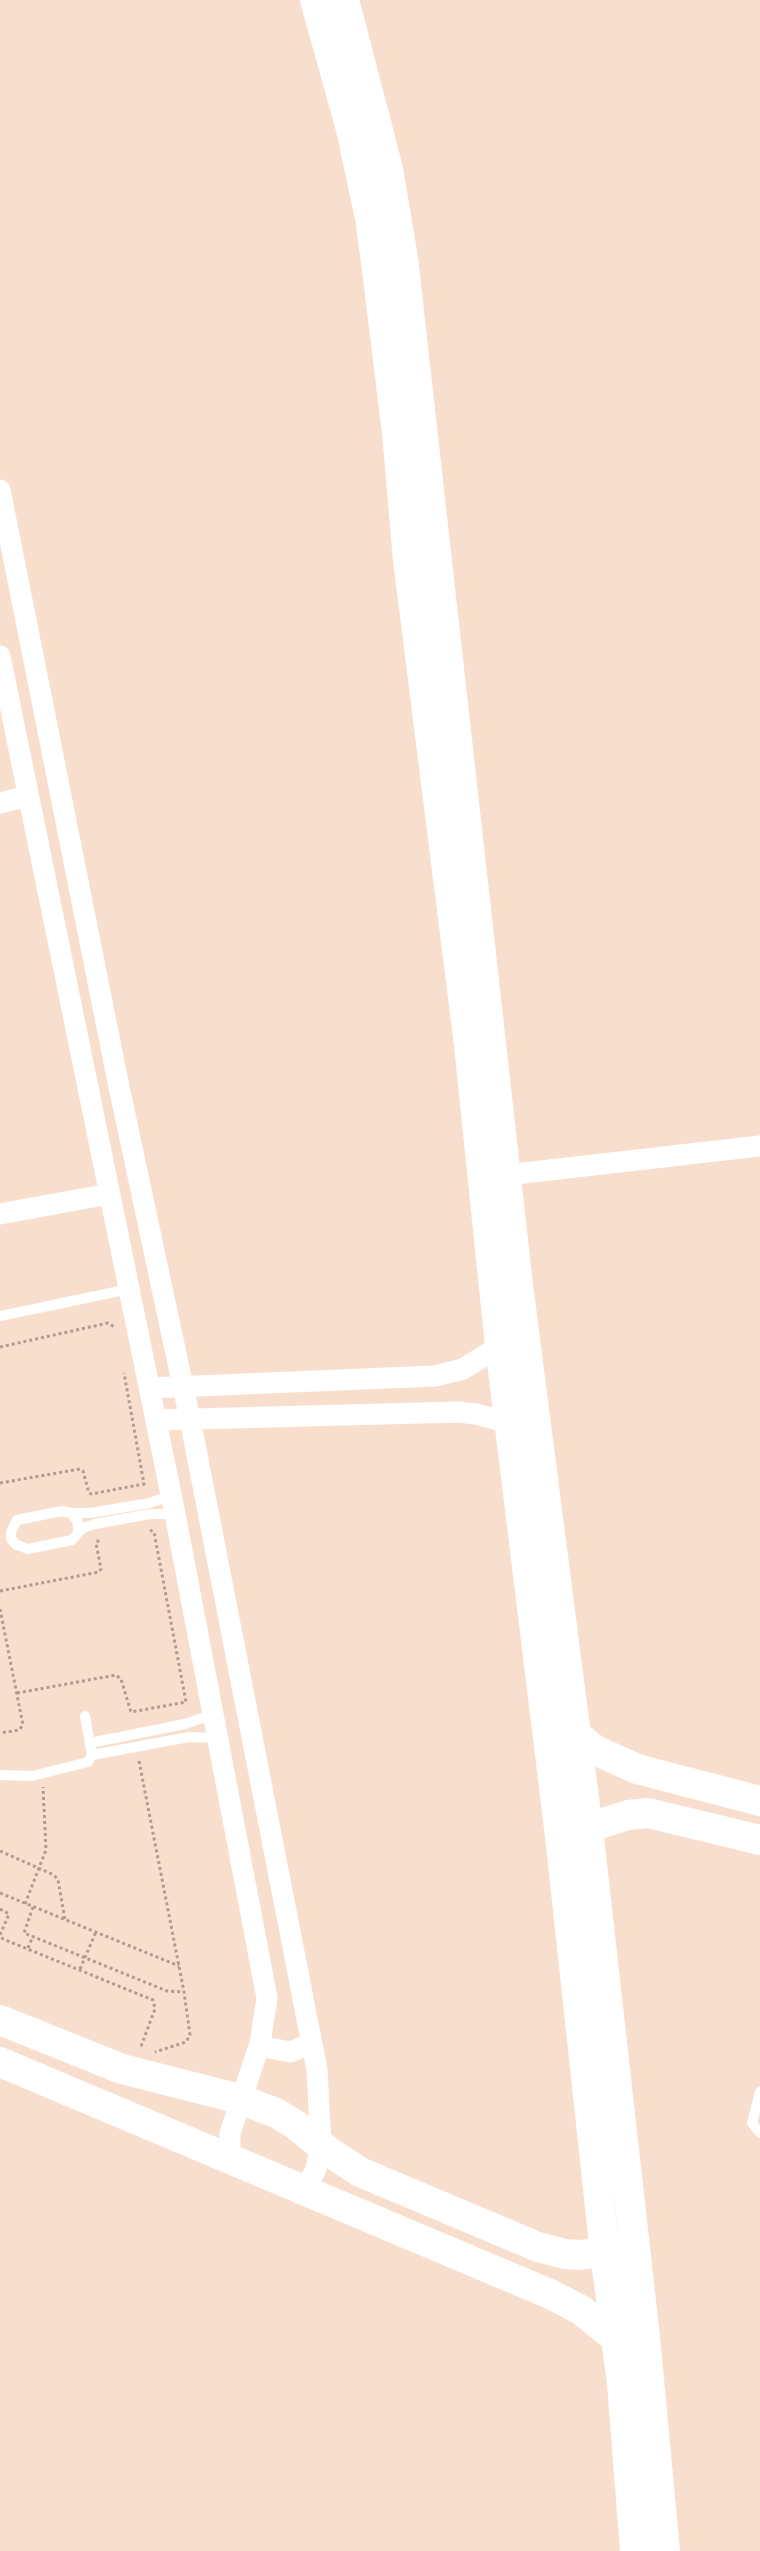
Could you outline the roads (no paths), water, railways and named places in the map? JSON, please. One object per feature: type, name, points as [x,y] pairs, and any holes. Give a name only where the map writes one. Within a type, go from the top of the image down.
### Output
[{"type":"street","points":[[315,0],[351,129],[370,218],[397,433],[408,560],[469,1045],[576,1737],[574,1832],[604,2253],[622,2383],[635,2551]]},
{"type":"street","points":[[344,0],[388,169],[403,258],[506,1175],[507,1287],[500,1346],[544,1715],[574,1832],[633,2248],[645,2337],[665,2551]]},
{"type":"street","points":[[0,490],[119,1087],[190,1419],[317,2070],[321,2145],[316,2169],[304,2191]]},
{"type":"street","points":[[0,656],[150,1388],[267,1998],[260,2043],[230,2133],[230,2158]]},
{"type":"street","points":[[0,803],[28,796]]},
{"type":"street","points":[[506,1175],[760,1146]]},
{"type":"street","points":[[0,1214],[109,1194]]},
{"type":"street","points":[[150,1388],[435,1376],[463,1369],[500,1346]]},
{"type":"street","points":[[156,1420],[458,1412],[476,1413],[510,1423]]},
{"type":"street","points":[[544,1715],[555,1719],[576,1737],[615,1760],[637,1769],[760,1801]]},
{"type":"street","points":[[574,1832],[628,1815],[648,1813],[760,1840]]},
{"type":"street","points":[[0,2020],[122,2069],[240,2099],[276,2113],[360,2172],[538,2247],[565,2254],[604,2253],[633,2248]]},
{"type":"street","points":[[260,2043],[269,2048],[291,2052],[311,2043]]},
{"type":"street","points":[[0,2062],[566,2301],[615,2336],[625,2339],[645,2337]]},
{"type":"lane","points":[[0,1316],[129,1289]]},
{"type":"lane","points":[[140,1505],[173,1505],[150,1514],[94,1524],[83,1528],[68,1542],[28,1549],[15,1544],[11,1538],[13,1525],[24,1518],[62,1511],[90,1513],[140,1505]]},
{"type":"lane","points":[[71,1513],[78,1522],[78,1533]]},
{"type":"lane","points":[[91,1749],[214,1714]]},
{"type":"lane","points":[[0,1775],[42,1774],[85,1764],[91,1759],[91,1749],[85,1716]]},
{"type":"lane","points":[[91,1749],[189,1737],[218,1738]]},
{"type":"lane","points":[[760,2092],[752,2123],[760,2133]]}]
